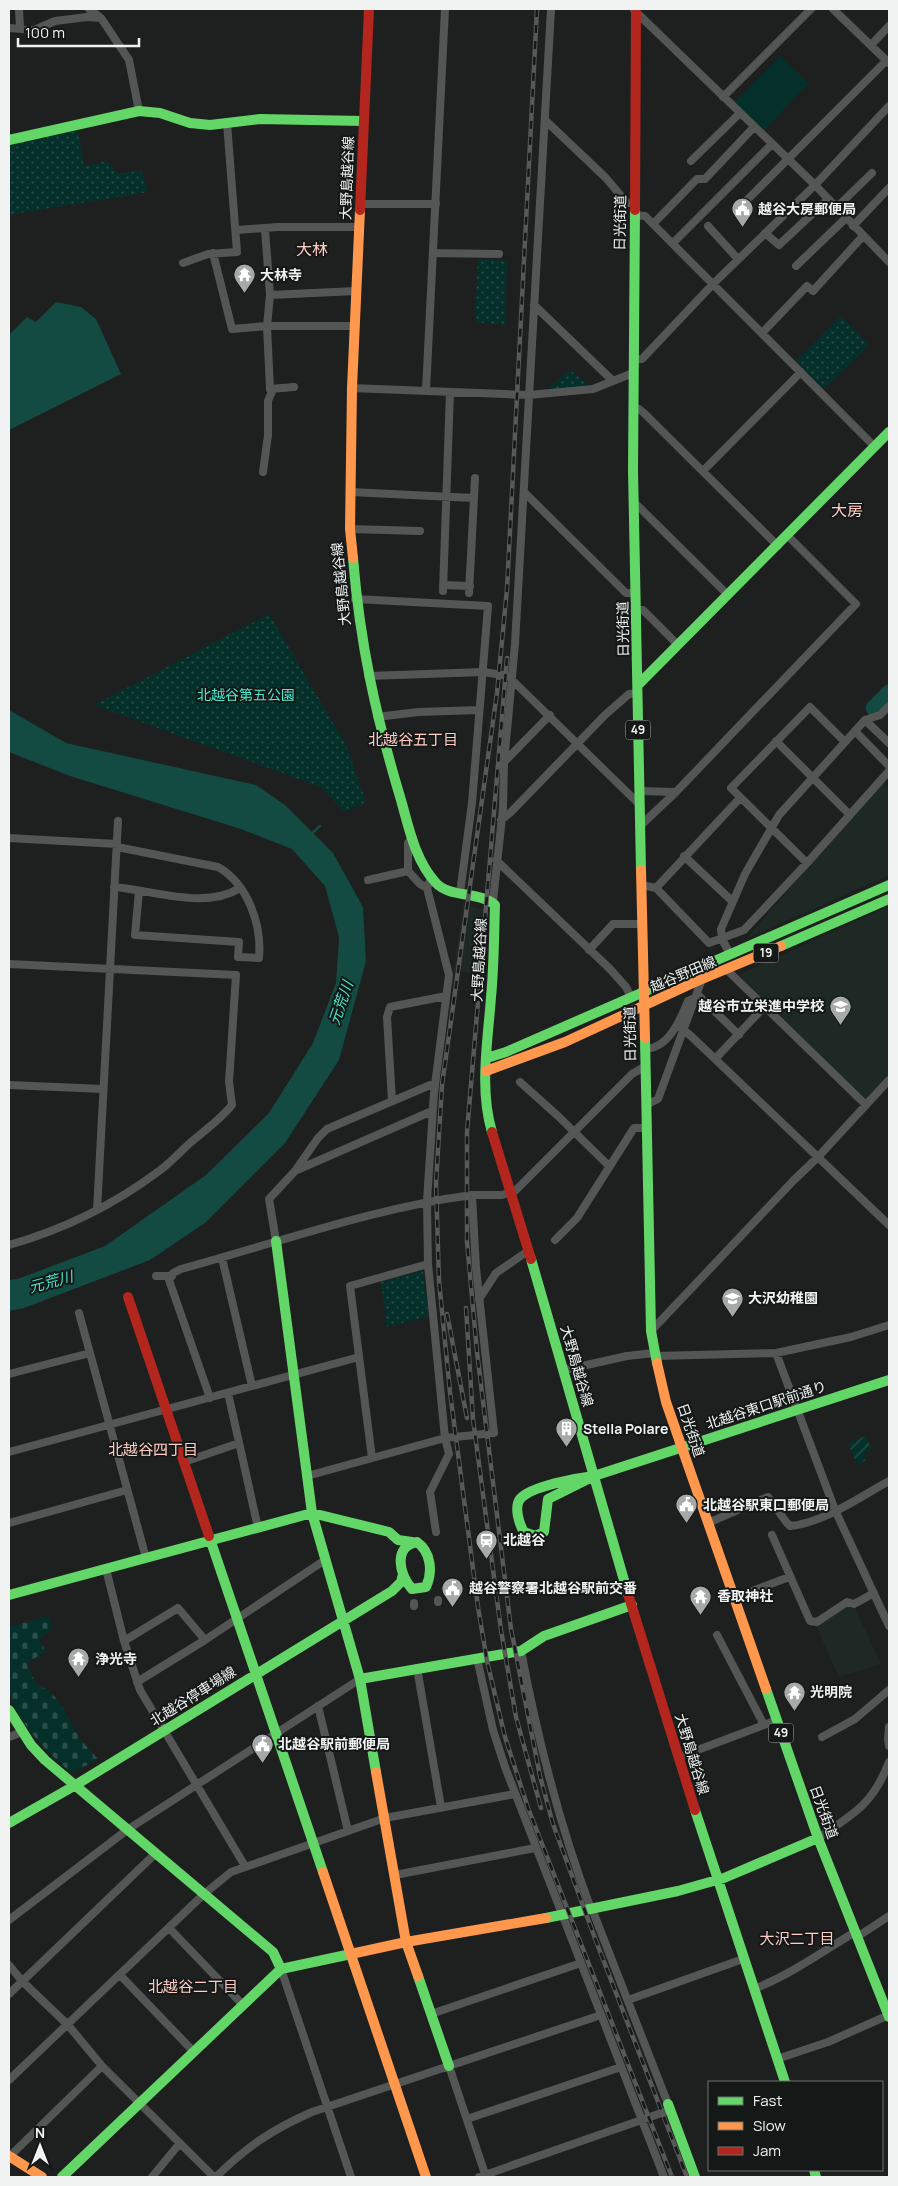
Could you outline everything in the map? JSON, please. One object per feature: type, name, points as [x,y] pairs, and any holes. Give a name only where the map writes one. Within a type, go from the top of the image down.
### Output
[{"type":"main road","points":[[363,121],[369,9]]},
{"type":"main road","name":"日光街道","points":[[635,10],[634,502],[644,1067],[651,1331],[666,1402],[708,1524],[818,1838],[889,2016]]},
{"type":"main road","name":"大野島越谷線","points":[[9,140],[77,127],[139,111],[160,113],[199,125],[260,119],[363,121],[352,388],[350,529],[355,599],[368,676],[389,763],[412,838],[429,883],[493,901],[496,911],[486,1058],[488,1119],[509,1194],[564,1370],[609,1532],[678,1757],[717,1881],[785,2081]]},
{"type":"main road","points":[[638,689],[677,644],[788,536],[889,432]]},
{"type":"main road","name":"越谷野田線","points":[[486,1058],[506,1052],[889,885]]},
{"type":"main road","name":"越谷野田線","points":[[486,1071],[506,1065],[643,1007],[702,979],[727,970],[889,899]]},
{"type":"main road","points":[[276,1242],[312,1513],[360,1679],[406,1942],[449,2066]]},
{"type":"main road","points":[[128,1297],[426,2177]]},
{"type":"main road","name":"北越谷東口駅前通り","points":[[594,1476],[889,1380]]},
{"type":"main road","points":[[594,1476],[548,1499],[545,1508],[547,1528],[544,1532],[535,1536],[524,1532],[520,1524],[518,1507],[522,1497],[574,1479],[594,1476]]},
{"type":"main road","points":[[9,1595],[312,1513],[389,1532],[398,1540],[417,1542],[425,1548],[429,1578],[426,1586],[392,1591]]},
{"type":"main road","points":[[398,1540],[403,1574],[406,1584],[412,1589]]},
{"type":"main road","points":[[401,1553],[404,1545],[412,1542]]},
{"type":"main road","points":[[392,1591],[401,1582],[403,1574]]},
{"type":"main road","name":"北越谷停車場線","points":[[9,1823],[74,1786],[392,1591]]},
{"type":"main road","points":[[360,1679],[522,1651],[544,1636],[632,1605]]},
{"type":"main road","points":[[9,1710],[22,1732],[45,1760],[272,1952],[281,1969]]},
{"type":"main road","points":[[62,2177],[281,1969],[406,1942],[646,1899],[717,1881],[818,1838]]},
{"type":"main road","points":[[669,2107],[695,2177]]},
{"type":"main road","points":[[10,2158],[42,2177]]},
{"type":"street","points":[[19,9],[20,28]]},
{"type":"street","points":[[89,9],[101,18],[129,60],[139,111]]},
{"type":"street","points":[[426,391],[445,9]]},
{"type":"street","points":[[493,901],[513,679],[551,9]]},
{"type":"street","points":[[723,97],[811,9]]},
{"type":"street","points":[[739,208],[888,62],[834,9]]},
{"type":"street","points":[[635,10],[815,185],[889,262]]},
{"type":"street","points":[[9,28],[34,30],[55,21],[87,17],[101,18]]},
{"type":"street","points":[[871,45],[889,26]]},
{"type":"street","points":[[633,360],[642,359],[713,284],[815,185],[889,106]]},
{"type":"street","points":[[691,161],[740,113]]},
{"type":"street","points":[[545,120],[606,178],[627,203],[634,203]]},
{"type":"street","points":[[183,263],[213,253],[237,252],[227,123]]},
{"type":"street","points":[[653,224],[697,179],[705,179],[754,127]]},
{"type":"street","points":[[673,243],[772,144]]},
{"type":"street","points":[[836,208],[872,173]]},
{"type":"street","points":[[853,226],[889,188]]},
{"type":"street","points":[[765,233],[779,245],[828,199]]},
{"type":"street","points":[[360,204],[436,204]]},
{"type":"street","points":[[634,215],[645,216],[875,446]]},
{"type":"street","points":[[796,266],[846,218]]},
{"type":"street","points":[[708,226],[738,259]]},
{"type":"street","points":[[236,230],[360,227]]},
{"type":"street","points":[[265,229],[270,295],[267,326],[270,389],[294,388]]},
{"type":"street","points":[[762,333],[807,286],[813,291],[863,236]]},
{"type":"street","points":[[213,253],[232,330],[267,326],[354,326]]},
{"type":"street","points":[[434,253],[499,254]]},
{"type":"street","points":[[270,295],[356,291]]},
{"type":"street","points":[[534,305],[612,381]]},
{"type":"street","points":[[703,471],[801,372]]},
{"type":"street","points":[[352,388],[529,395],[593,389],[633,373]]},
{"type":"street","points":[[263,472],[268,434],[268,401],[273,389]]},
{"type":"street","points":[[450,392],[443,588],[469,589],[475,478]]},
{"type":"street","points":[[633,409],[639,409],[644,413],[778,546]]},
{"type":"street","points":[[350,492],[474,498]]},
{"type":"street","points":[[524,492],[626,593],[636,593]]},
{"type":"street","points":[[634,502],[727,594]]},
{"type":"street","points":[[350,529],[420,532]]},
{"type":"street","points":[[640,826],[676,792],[856,604],[788,536]]},
{"type":"street","points":[[355,599],[488,606],[472,803],[460,893]]},
{"type":"street","points":[[636,610],[643,610],[677,644]]},
{"type":"street","points":[[368,676],[484,672],[508,676],[640,804]]},
{"type":"street","points":[[501,820],[629,694],[638,689]]},
{"type":"street","points":[[730,954],[722,939],[721,929],[732,901],[779,815],[865,720],[880,715],[889,706]]},
{"type":"street","points":[[807,863],[731,788],[810,707],[845,742]]},
{"type":"street","points":[[377,717],[418,712],[479,710]]},
{"type":"street","points":[[504,763],[550,715]]},
{"type":"street","points":[[865,720],[889,743]]},
{"type":"street","points":[[855,731],[889,766]]},
{"type":"street","points":[[776,741],[850,815]]},
{"type":"street","points":[[641,886],[656,888],[709,943],[744,930],[889,771]]},
{"type":"street","points":[[882,778],[889,784]]},
{"type":"street","points":[[639,791],[676,792]]},
{"type":"street","points":[[656,888],[740,798]]},
{"type":"street","points":[[96,1210],[118,821]]},
{"type":"street","points":[[9,838],[117,846],[218,867],[232,877],[253,910],[260,948],[259,958],[238,957],[239,942],[136,935],[139,891]]},
{"type":"street","points":[[412,838],[408,843],[408,871],[420,884],[429,883],[449,975],[432,1111],[427,1201],[428,1264],[445,1438],[449,1454],[430,1492],[436,1532]]},
{"type":"street","points":[[684,856],[732,901]]},
{"type":"street","points":[[496,860],[615,975],[626,987],[631,997]]},
{"type":"street","points":[[368,880],[408,871]]},
{"type":"street","points":[[114,887],[182,896],[220,897],[240,888]]},
{"type":"street","points":[[588,950],[613,924],[642,924]]},
{"type":"street","points":[[9,964],[110,970],[236,974],[229,1082],[232,1105],[219,1121],[160,1171],[96,1210],[26,1240],[9,1245]]},
{"type":"street","points":[[727,970],[866,1105]]},
{"type":"street","points":[[646,1105],[658,1099],[680,1028],[702,979]]},
{"type":"street","points":[[392,1101],[387,1017],[390,1007],[446,996]]},
{"type":"street","points":[[696,996],[739,1035]]},
{"type":"street","points":[[715,1059],[764,1007]]},
{"type":"street","points":[[644,1049],[654,1049],[680,1028]]},
{"type":"street","points":[[680,1028],[889,1224]]},
{"type":"street","points":[[156,1276],[170,1274],[181,1268],[427,1201],[472,1195],[509,1194],[515,1191],[632,1074],[644,1067]]},
{"type":"street","points":[[651,1331],[889,1080]]},
{"type":"street","points":[[520,1082],[609,1166]]},
{"type":"street","points":[[276,1242],[269,1199],[295,1170],[318,1138],[327,1129],[435,1083]]},
{"type":"street","points":[[9,1085],[103,1089]]},
{"type":"street","points":[[295,1170],[432,1111]]},
{"type":"street","points":[[555,1240],[577,1218],[634,1128],[646,1128]]},
{"type":"street","points":[[307,1476],[445,1438],[494,1433],[479,1298],[472,1195]]},
{"type":"street","points":[[479,1298],[496,1273],[528,1251]]},
{"type":"street","points":[[222,1258],[252,1386]]},
{"type":"street","points":[[372,1458],[350,1286],[428,1264]]},
{"type":"street","points":[[170,1274],[169,1280],[210,1398]]},
{"type":"street","points":[[79,1313],[146,1558]]},
{"type":"street","points":[[564,1370],[627,1356],[776,1353],[851,1337],[889,1325]]},
{"type":"street","points":[[9,1374],[90,1353]]},
{"type":"street","points":[[776,1353],[835,1510],[889,1626]]},
{"type":"street","points":[[9,1452],[359,1357]]},
{"type":"street","points":[[228,1393],[258,1528]]},
{"type":"street","points":[[184,1462],[239,1443]]},
{"type":"street","points":[[708,1524],[768,1498],[776,1506],[784,1521],[790,1526],[802,1525],[835,1510],[889,1481]]},
{"type":"street","points":[[9,1523],[127,1490]]},
{"type":"street","points":[[772,1535],[810,1621],[817,1622],[847,1602],[854,1604],[874,1594]]},
{"type":"street","points":[[137,1682],[205,1640],[325,1560]]},
{"type":"street","points":[[106,1569],[124,1641],[137,1682],[245,1866]]},
{"type":"street","points":[[734,1598],[790,1577]]},
{"type":"street","points":[[124,1641],[178,1608],[205,1640]]},
{"type":"street","points":[[717,1635],[764,1725]]},
{"type":"street","points":[[449,2066],[484,2177],[642,2121],[669,2107],[565,1837],[549,1784],[532,1712],[522,1651]]},
{"type":"street","points":[[477,1658],[493,1730],[515,1794],[663,2177]]},
{"type":"street","points":[[417,1668],[441,1807]]},
{"type":"street","points":[[9,1920],[127,1830],[360,1679]]},
{"type":"street","points":[[822,1737],[855,1719],[889,1690]]},
{"type":"street","points":[[318,1706],[348,1831]]},
{"type":"street","points":[[678,1757],[777,1720]]},
{"type":"street","points":[[889,1727],[889,1746]]},
{"type":"street","points":[[9,1737],[22,1732]]},
{"type":"street","points":[[818,1838],[859,1811],[880,1786],[889,1762]]},
{"type":"street","points":[[9,2080],[204,1894],[231,1872],[385,1818],[515,1794]]},
{"type":"street","points":[[395,1875],[535,1848]]},
{"type":"street","points":[[9,1994],[155,1854]]},
{"type":"street","points":[[754,1989],[775,1980],[889,1916]]},
{"type":"street","points":[[169,1928],[243,2005]]},
{"type":"street","points":[[628,2000],[744,1959]]},
{"type":"street","points":[[431,2014],[581,1963]]},
{"type":"street","points":[[9,1965],[22,1981],[68,2025],[102,2066],[215,2177],[244,2151],[275,2128],[312,2112],[601,2015]]},
{"type":"street","points":[[281,1969],[351,2177]]},
{"type":"street","points":[[120,1976],[194,2052]]},
{"type":"street","points":[[777,2059],[828,2042],[889,2016]]},
{"type":"street","points":[[10,2158],[102,2066]]},
{"type":"street","points":[[467,2119],[621,2066]]},
{"type":"street","points":[[152,2177],[180,2143]]},
{"type":"shaded area","points":[[882,782],[889,788],[889,875],[746,939]]},
{"type":"shaded area","points":[[463,904],[485,910],[488,915],[483,974],[454,971]]},
{"type":"shaded area","name":"越谷市立栄進中学校","points":[[889,906],[889,1075],[866,1100],[739,975]]},
{"type":"shaded area","points":[[847,1603],[854,1606],[881,1664],[839,1677],[815,1624]]},
{"type":"green space","points":[[780,56],[809,83],[764,130],[735,102]]},
{"type":"green space","points":[[78,131],[84,166],[106,161],[119,174],[141,170],[148,192],[9,215],[9,144]]},
{"type":"green space","points":[[478,259],[507,261],[505,325],[475,322]]},
{"type":"green space","points":[[841,316],[869,345],[824,389],[796,361]]},
{"type":"green space","points":[[570,370],[590,386],[551,389],[549,387]]},
{"type":"green space","name":"北越谷第五公園","points":[[269,614],[346,745],[366,802],[344,812],[321,787],[94,705]]},
{"type":"green space","points":[[423,1271],[429,1316],[387,1327],[381,1282]]},
{"type":"green space","points":[[866,1436],[872,1449],[863,1454],[866,1460],[857,1465],[848,1443]]},
{"type":"green space","points":[[48,1616],[53,1628],[39,1639],[46,1652],[26,1663],[37,1685],[58,1700],[80,1738],[98,1759],[72,1773],[34,1737],[18,1714],[8,1686],[9,1627]]},
{"type":"water","points":[[56,302],[81,307],[96,319],[121,374],[9,430],[9,335],[27,317],[36,322]]},
{"type":"water","name":"元荒川","points":[[9,710],[66,743],[256,785],[285,805],[333,853],[363,907],[366,961],[339,1060],[285,1143],[205,1223],[150,1260],[24,1308],[9,1311],[9,1280],[18,1279],[105,1246],[206,1175],[269,1113],[313,1043],[336,983],[339,937],[325,886],[292,849],[241,829],[70,776],[9,752]]},
{"type":"waterway","points":[[873,708],[889,692]]},
{"type":"waterway","points":[[310,835],[320,826]]},
{"type":"railway","points":[[537,9],[507,589],[497,693],[442,1085],[436,1183],[439,1281],[450,1392],[478,1607],[487,1661],[505,1737],[528,1808],[672,2177]]},
{"type":"railway","points":[[507,658],[467,1132],[467,1242],[477,1352],[511,1629],[540,1776],[553,1824],[687,2177]]},
{"type":"railway","points":[[466,1308],[473,1419],[501,1630],[516,1717],[541,1808]]},
{"type":"railway","points":[[447,1314],[467,1418]]},
{"type":"traffic: fast","points":[[9,140],[139,111],[160,113],[190,123],[210,125],[260,119],[363,121]]},
{"type":"traffic: fast","points":[[635,210],[633,470],[641,870]]},
{"type":"traffic: fast","points":[[638,685],[889,432]]},
{"type":"traffic: fast","points":[[353,558],[360,620],[370,680],[384,739],[418,854],[429,874],[442,888],[481,898],[495,905],[493,974],[485,1082],[488,1115],[492,1132]]},
{"type":"traffic: fast","points":[[487,1058],[506,1052],[889,885]]},
{"type":"traffic: fast","points":[[781,946],[889,899]]},
{"type":"traffic: fast","points":[[645,1038],[651,1331],[657,1363]]},
{"type":"traffic: fast","points":[[276,1241],[312,1513],[360,1679],[376,1772]]},
{"type":"traffic: fast","points":[[531,1259],[628,1594]]},
{"type":"traffic: fast","points":[[594,1476],[548,1499],[544,1532],[535,1536],[524,1532],[520,1525],[517,1506],[520,1499],[534,1490],[555,1483],[594,1476],[889,1380]]},
{"type":"traffic: fast","points":[[9,1595],[312,1513],[389,1532],[398,1540],[412,1542]]},
{"type":"traffic: fast","points":[[209,1536],[323,1872]]},
{"type":"traffic: fast","points":[[417,1542],[422,1546],[428,1557],[430,1575],[426,1587],[412,1589],[404,1576],[401,1555],[404,1549],[417,1542]]},
{"type":"traffic: fast","points":[[9,1823],[74,1786],[392,1591],[401,1582],[403,1574]]},
{"type":"traffic: fast","points":[[360,1679],[521,1651],[544,1636],[632,1605]]},
{"type":"traffic: fast","points":[[766,1689],[818,1838],[889,2017]]},
{"type":"traffic: fast","points":[[9,1710],[31,1745],[45,1760],[273,1952],[281,1969]]},
{"type":"traffic: fast","points":[[695,1810],[785,2081]]},
{"type":"traffic: fast","points":[[546,1918],[678,1891],[724,1878],[818,1838]]},
{"type":"traffic: fast","points":[[62,2177],[281,1969],[351,1954]]},
{"type":"traffic: fast","points":[[418,1976],[449,2066]]},
{"type":"traffic: fast","points":[[668,2104],[695,2177]]},
{"type":"traffic: fast","points":[[814,2171],[816,2177]]},
{"type":"traffic: slow","points":[[353,558],[350,529],[352,388],[360,210]]},
{"type":"traffic: slow","points":[[641,870],[645,1038]]},
{"type":"traffic: slow","points":[[486,1071],[565,1042],[695,982],[781,946]]},
{"type":"traffic: slow","points":[[657,1363],[666,1402],[766,1689]]},
{"type":"traffic: slow","points":[[376,1772],[406,1942],[418,1976]]},
{"type":"traffic: slow","points":[[323,1872],[426,2177]]},
{"type":"traffic: slow","points":[[351,1954],[406,1942],[546,1918]]},
{"type":"traffic: slow","points":[[9,2156],[42,2177]]},
{"type":"traffic: jam","points":[[360,210],[369,9]]},
{"type":"traffic: jam","points":[[635,210],[636,9]]},
{"type":"traffic: jam","points":[[492,1132],[531,1259]]},
{"type":"traffic: jam","points":[[128,1297],[209,1536]]},
{"type":"traffic: jam","points":[[628,1594],[695,1810]]},
{"type":"place","name":"越谷大房郵便局","points":[[742,228]]},
{"type":"place","name":"大林寺","points":[[244,294]]},
{"type":"place","name":"越谷市立栄進中学校","points":[[840,1025]]},
{"type":"place","name":"大沢幼稚園","points":[[732,1317]]},
{"type":"place","name":"Stella Polare","points":[[567,1448]]},
{"type":"place","name":"北越谷駅東口郵便局","points":[[687,1524]]},
{"type":"place","name":"北越谷","points":[[487,1559]]},
{"type":"place","name":"越谷警察署北越谷駅前交番","points":[[453,1607]]},
{"type":"place","name":"香取神社","points":[[701,1615]]},
{"type":"place","name":"浄光寺","points":[[79,1678]]},
{"type":"place","name":"光明院","points":[[794,1711]]},
{"type":"place","name":"北越谷駅前郵便局","points":[[262,1763]]},
{"type":"district","name":"大林","points":[[312,249]]},
{"type":"district","name":"大房","points":[[847,510]]},
{"type":"district","name":"北越谷五丁目","points":[[413,740]]},
{"type":"district","name":"北越谷四丁目","points":[[153,1450]]},
{"type":"district","name":"大沢二丁目","points":[[797,1939]]},
{"type":"district","name":"北越谷二丁目","points":[[193,1987]]}]
